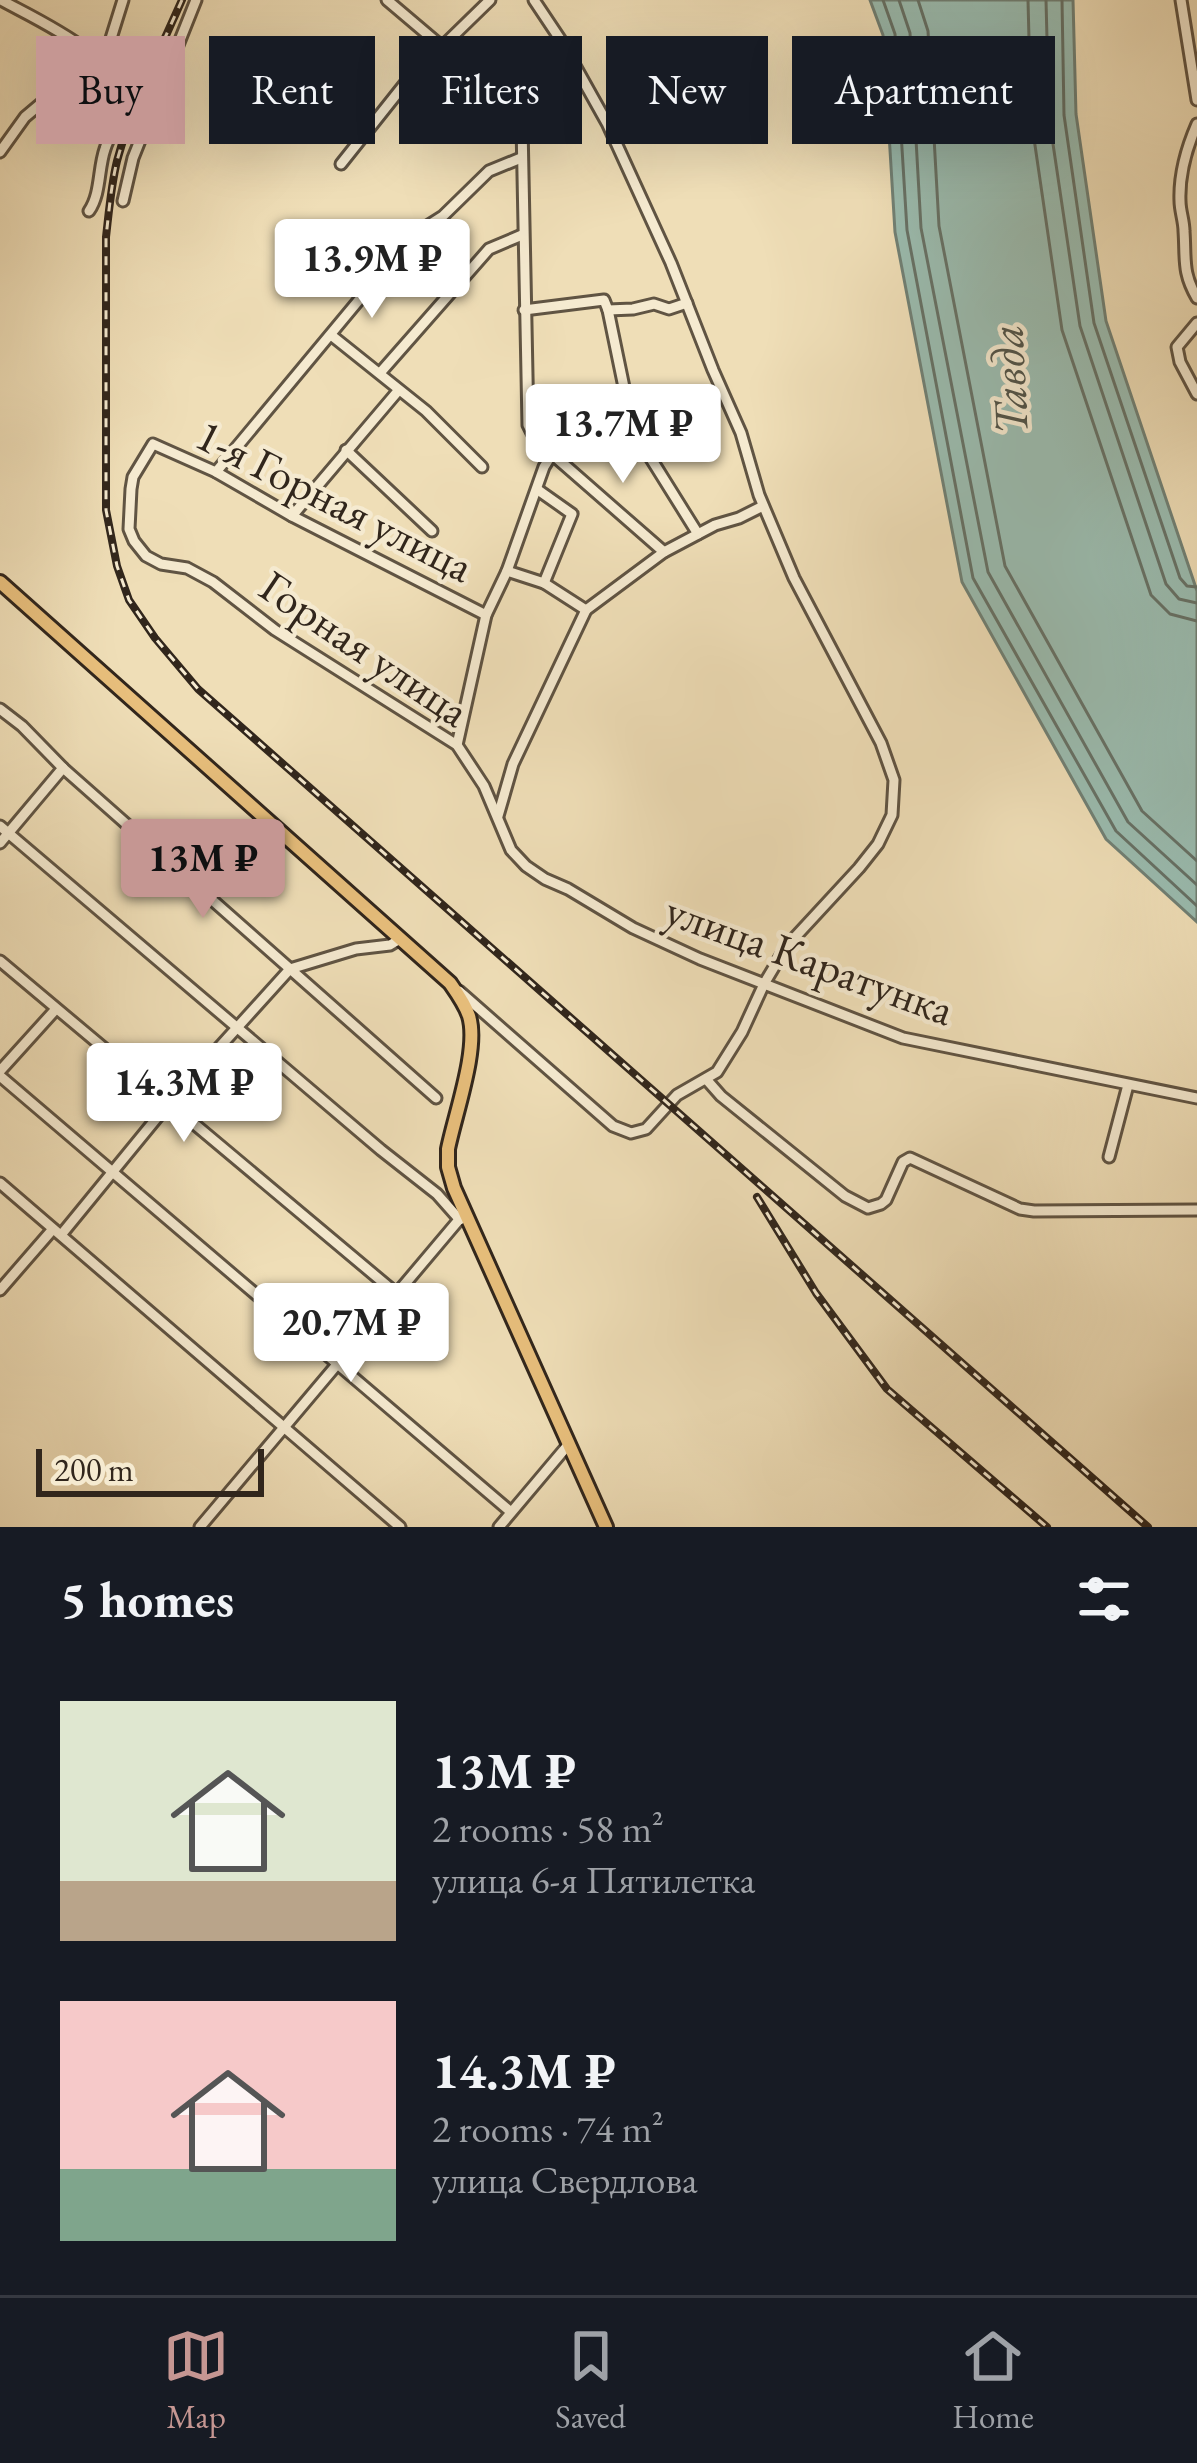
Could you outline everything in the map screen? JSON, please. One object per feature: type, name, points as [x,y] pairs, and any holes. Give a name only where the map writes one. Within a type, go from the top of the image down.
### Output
[{"type":"main road","points":[[0,582],[450,982],[463,1002],[471,1028],[448,1167],[462,1216],[606,1527]]},
{"type":"street","points":[[1,0],[61,36]]},
{"type":"street","points":[[112,36],[123,0]]},
{"type":"street","points":[[123,201],[133,158],[196,0]]},
{"type":"street","points":[[387,0],[430,36]]},
{"type":"street","points":[[452,36],[490,0]]},
{"type":"street","points":[[450,982],[613,1126],[631,1133],[646,1129],[677,1094],[717,1072],[786,947],[878,844],[895,798],[881,743],[794,578],[763,506],[741,433],[671,263],[607,123],[534,0]]},
{"type":"street","points":[[1181,0],[1197,100]]},
{"type":"street","points":[[341,164],[399,91]]},
{"type":"street","points":[[0,152],[36,107]]},
{"type":"street","points":[[1197,124],[1179,198],[1187,280],[1197,298]]},
{"type":"street","points":[[89,211],[107,144]]},
{"type":"street","points":[[520,144],[528,425],[552,454],[664,551]]},
{"type":"street","points":[[216,472],[413,235],[443,216],[489,171],[521,158]]},
{"type":"street","points":[[380,373],[489,249],[522,235]]},
{"type":"street","points":[[524,310],[604,300],[626,397],[645,449],[698,534]]},
{"type":"street","points":[[608,310],[654,304],[670,309],[687,303]]},
{"type":"street","points":[[1197,323],[1177,347],[1197,394]]},
{"type":"street","points":[[332,335],[426,411],[482,467]]},
{"type":"street","points":[[292,516],[398,391]]},
{"type":"street","name":"1-я Горная улица","points":[[151,559],[129,529],[133,477],[153,445],[216,472],[486,615]]},
{"type":"street","points":[[346,450],[432,531]]},
{"type":"street","points":[[457,745],[486,615],[552,454]]},
{"type":"street","points":[[538,490],[572,514],[544,584]]},
{"type":"street","points":[[498,817],[513,764],[586,610],[664,551],[763,506]]},
{"type":"street","name":"Горная улица","points":[[151,559],[187,568],[213,582],[274,630],[457,745],[484,787],[504,833]]},
{"type":"street","points":[[507,571],[544,584],[586,610]]},
{"type":"street","points":[[0,709],[436,1098]]},
{"type":"street","points":[[0,843],[4,830],[63,768]]},
{"type":"street","points":[[4,830],[462,1216],[200,1527]]},
{"type":"street","name":"улица Каратунка","points":[[504,833],[511,850],[526,866],[633,928],[903,1038],[1197,1098]]},
{"type":"street","points":[[0,1290],[290,969],[400,939]]},
{"type":"street","points":[[0,961],[397,1294]]},
{"type":"street","points":[[56,1009],[0,1074],[511,1513]]},
{"type":"street","points":[[706,1079],[845,1196],[868,1208],[886,1200],[903,1162],[910,1158],[1020,1209],[1197,1210]]},
{"type":"street","points":[[1109,1157],[1128,1085]]},
{"type":"street","points":[[0,1183],[400,1527]]},
{"type":"street","points":[[499,1527],[568,1444]]},
{"type":"water","name":"Тавда","points":[[870,0],[1073,0],[1076,114],[1106,321],[1197,591],[1197,922],[1106,839],[962,582],[895,232],[890,144],[1055,144],[1055,36],[883,35]]},
{"type":"railway","points":[[182,0],[123,140],[106,237],[106,510],[129,600],[198,689],[1148,1527]]},
{"type":"railway","points":[[757,1197],[816,1293],[887,1389],[1047,1527]]}]
